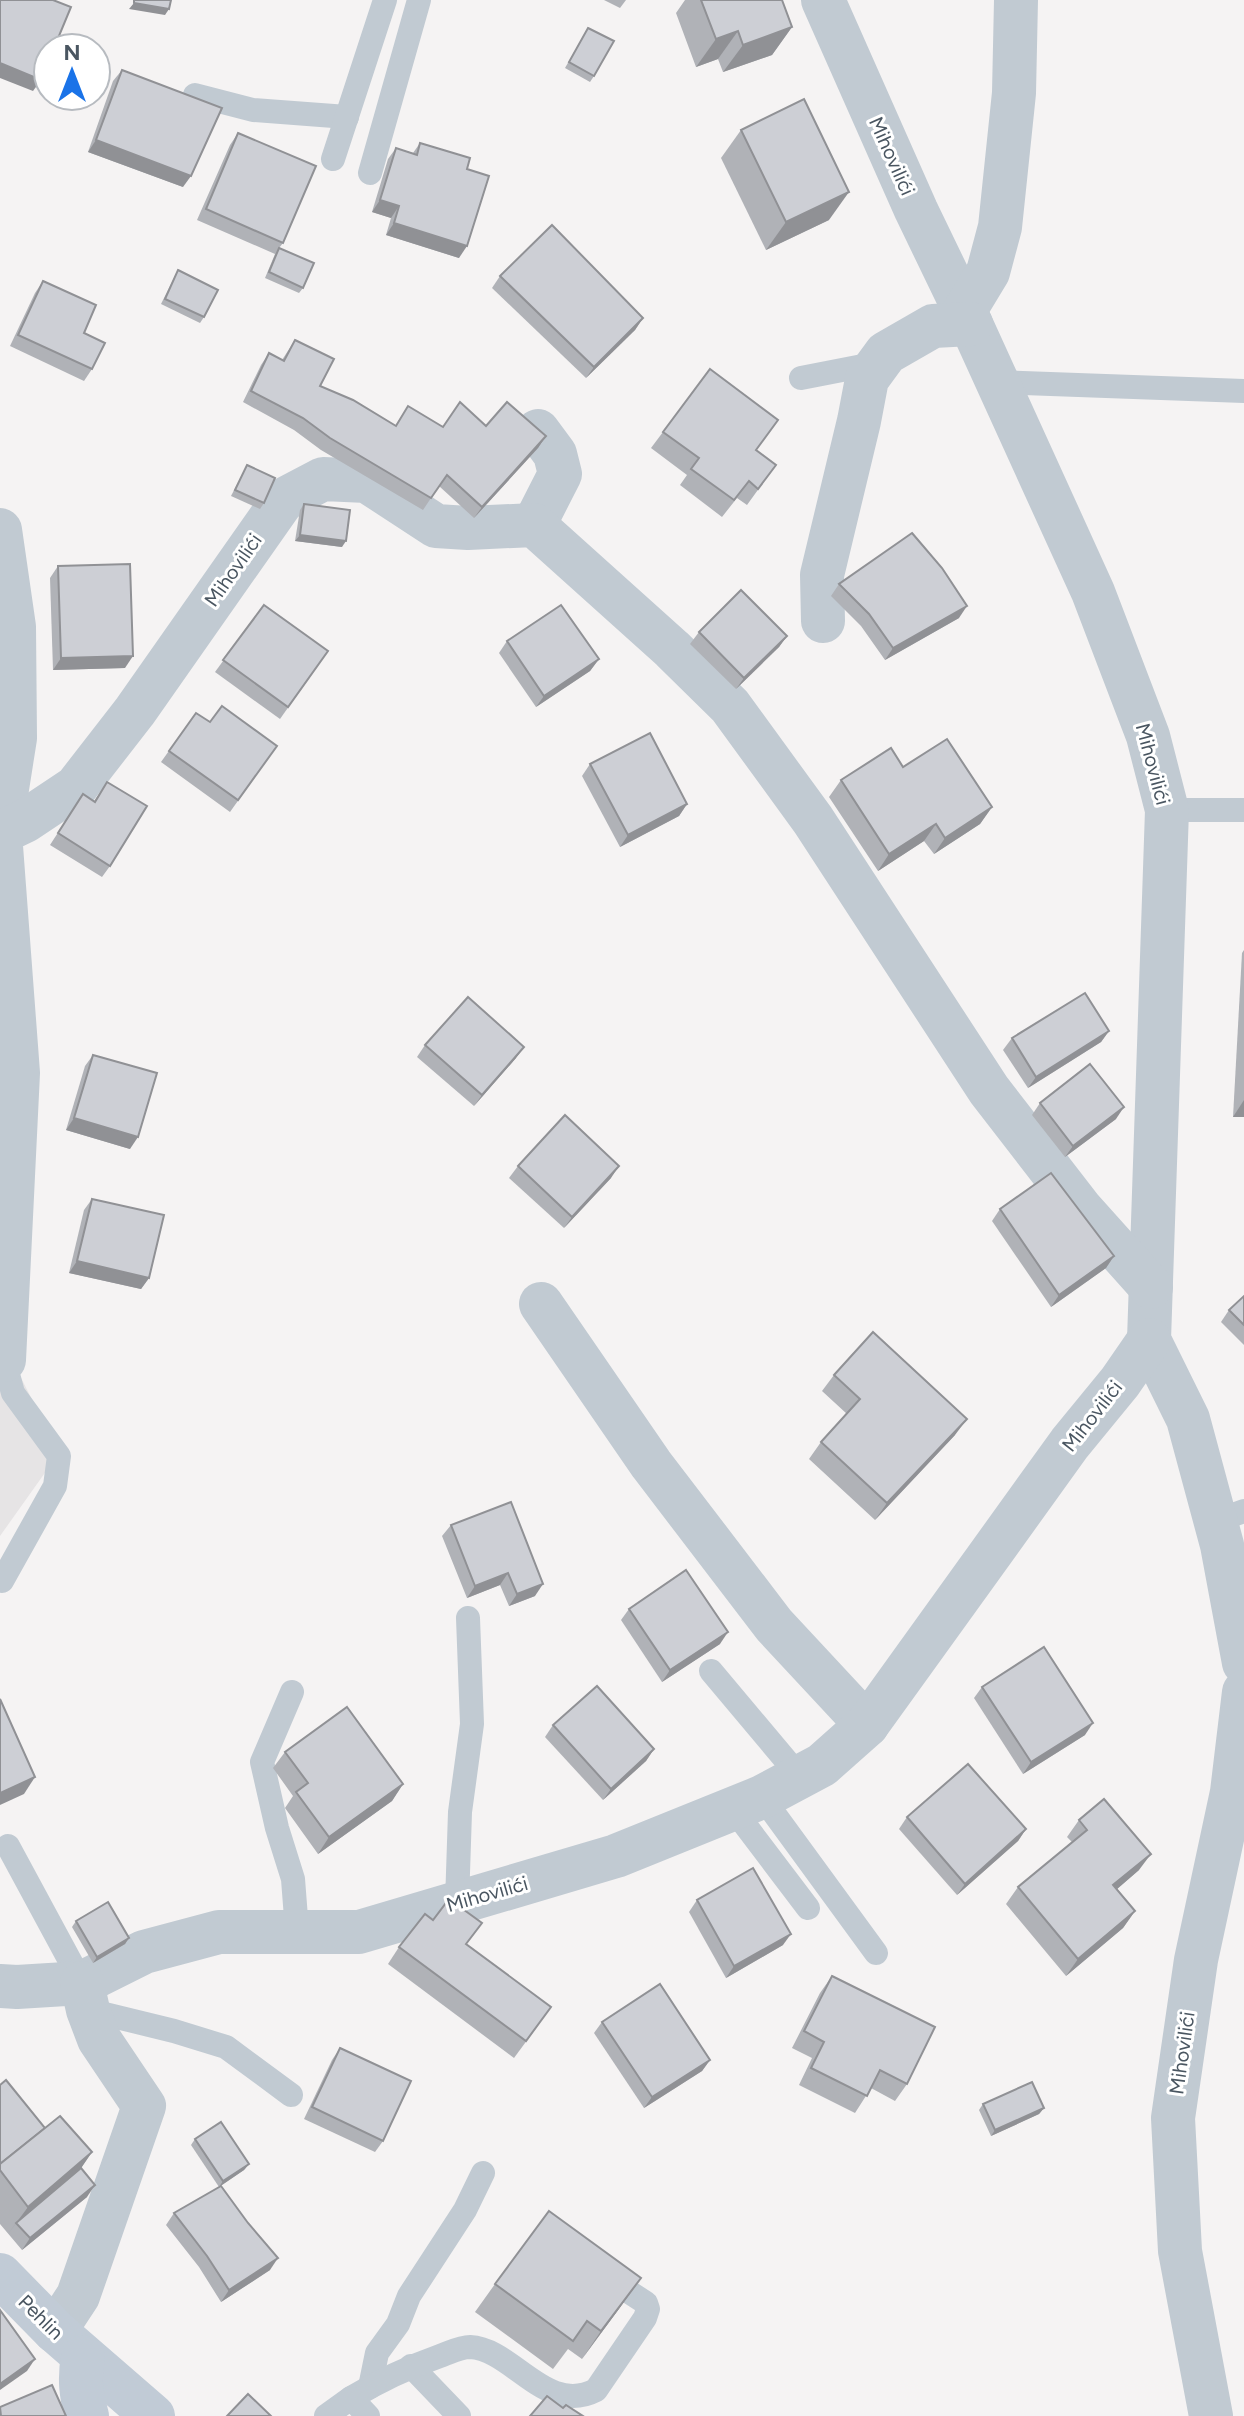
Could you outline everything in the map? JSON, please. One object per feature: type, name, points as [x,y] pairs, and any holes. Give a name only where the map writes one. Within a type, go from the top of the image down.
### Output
[{"type":"main road","name":"Pehlin","points":[[0,2275],[69,2344],[153,2416]]},
{"type":"main road","points":[[69,2344],[80,2372],[80,2392],[87,2416]]},
{"type":"street","name":"Mihovilići","points":[[823,0],[916,210],[1093,592],[1148,736],[1167,810],[1149,1340],[1188,1419],[1230,1516],[1244,1663]]},
{"type":"street","points":[[823,621],[822,575],[867,379],[886,353],[933,326],[968,317],[988,272],[1000,227],[1014,93],[1016,0]]},
{"type":"street","points":[[538,431],[555,454],[560,474],[534,525],[672,649],[730,706],[830,845],[989,1090],[1081,1209],[1151,1287]]},
{"type":"street","name":"Mihovilići","points":[[0,833],[25,821],[76,787],[135,711],[283,500],[323,479],[367,481],[436,526],[534,525]]},
{"type":"street","points":[[0,530],[14,627],[15,738],[0,833],[18,1073],[4,1360]]},
{"type":"street","points":[[541,1304],[651,1464],[774,1625],[867,1725]]},
{"type":"street","name":"Mihovilići","points":[[0,1986],[85,1997],[144,1952],[219,1932],[359,1932],[616,1856],[747,1803],[822,1765],[867,1725],[1070,1443],[1120,1382],[1149,1340]]},
{"type":"street","name":"Mihovilići","points":[[1211,2416],[1180,2251],[1173,2118],[1196,1960],[1232,1792],[1244,1692]]},
{"type":"street","points":[[69,2344],[78,2296],[144,2106],[99,2039],[85,1997]]},
{"type":"lane","points":[[333,159],[385,0]]},
{"type":"lane","points":[[370,173],[419,0]]},
{"type":"lane","points":[[195,95],[253,110],[347,117]]},
{"type":"lane","points":[[801,378],[878,363]]},
{"type":"lane","points":[[998,382],[1244,391]]},
{"type":"lane","points":[[1167,810],[1244,810]]},
{"type":"lane","points":[[2,1581],[55,1486],[59,1456],[13,1393],[4,1360]]},
{"type":"lane","points":[[457,1903],[460,1812],[472,1724],[468,1618]]},
{"type":"lane","points":[[711,1671],[800,1777]]},
{"type":"lane","points":[[292,1692],[262,1762],[277,1828],[293,1879],[297,1931]]},
{"type":"lane","points":[[747,1803],[808,1908]]},
{"type":"lane","points":[[747,1803],[876,1953]]},
{"type":"lane","points":[[8,1846],[85,1997],[226,2047],[291,2095]]},
{"type":"lane","points":[[368,2416],[360,2392],[377,2353],[398,2324],[409,2296],[453,2229],[483,2173]]},
{"type":"lane","points":[[326,2416],[360,2392],[411,2366],[473,2347],[487,2352],[552,2393],[571,2400],[585,2397],[596,2390],[645,2318],[646,2303],[629,2292]]},
{"type":"lane","points":[[411,2366],[459,2416]]},
{"type":"shaded area","points":[[0,947],[13,1362],[59,1453],[0,1536]]},
{"type":"building","points":[[0,0],[53,0],[71,7],[61,32],[32,32],[32,76],[0,63]]},
{"type":"building","points":[[134,0],[171,0],[169,9],[134,3]]},
{"type":"building","points":[[701,0],[782,0],[792,27],[743,45],[738,31],[716,39]]},
{"type":"building","points":[[588,28],[614,41],[594,76],[569,62]]},
{"type":"building","points":[[122,70],[222,108],[191,176],[96,140],[106,112],[112,112],[112,97]]},
{"type":"building","points":[[804,99],[849,192],[786,222],[741,130]]},
{"type":"building","points":[[238,133],[316,166],[283,243],[206,209]]},
{"type":"building","points":[[420,143],[470,158],[467,169],[489,176],[467,246],[394,223],[399,206],[380,200],[396,148],[417,155]]},
{"type":"building","points":[[552,225],[643,318],[594,367],[500,276]]},
{"type":"building","points":[[279,248],[314,263],[303,288],[269,272]]},
{"type":"building","points":[[178,270],[218,290],[204,317],[165,299]]},
{"type":"building","points":[[43,281],[96,305],[84,333],[105,343],[92,369],[18,335]]},
{"type":"building","points":[[295,340],[334,359],[320,386],[353,400],[396,426],[408,406],[443,427],[460,402],[486,426],[507,402],[546,436],[482,507],[447,475],[431,498],[330,438],[303,418],[251,391],[269,353],[284,361]]},
{"type":"building","points":[[710,369],[778,420],[756,450],[776,465],[758,489],[749,481],[734,500],[691,469],[699,458],[663,432]]},
{"type":"building","points":[[247,465],[275,478],[264,503],[235,490]]},
{"type":"building","points":[[304,504],[350,510],[346,541],[300,535]]},
{"type":"building","points":[[912,533],[942,568],[967,606],[893,648],[869,614],[839,584]]},
{"type":"building","points":[[130,564],[133,656],[61,658],[58,566]]},
{"type":"building","points":[[741,590],[787,636],[744,678],[699,632]]},
{"type":"building","points":[[264,605],[328,651],[288,707],[223,660]]},
{"type":"building","points":[[561,605],[599,659],[544,696],[507,641]]},
{"type":"building","points":[[222,706],[277,746],[238,800],[169,751],[196,713],[210,722]]},
{"type":"building","points":[[650,733],[687,804],[628,835],[590,764]]},
{"type":"building","points":[[947,739],[992,807],[945,838],[936,824],[889,854],[841,780],[891,748],[903,767]]},
{"type":"building","points":[[107,782],[147,806],[110,866],[58,833],[83,794],[95,802]]},
{"type":"building","points":[[1085,993],[1109,1031],[1036,1077],[1012,1038]]},
{"type":"building","points":[[468,997],[524,1047],[482,1095],[425,1045]]},
{"type":"building","points":[[93,1055],[157,1073],[138,1137],[74,1118]]},
{"type":"building","points":[[1090,1064],[1124,1107],[1073,1146],[1040,1103]]},
{"type":"building","points":[[565,1115],[619,1166],[572,1217],[518,1166]]},
{"type":"building","points":[[1051,1173],[1114,1256],[1059,1295],[1000,1209]]},
{"type":"building","points":[[92,1199],[164,1215],[149,1278],[77,1261]]},
{"type":"building","points":[[1244,1296],[1244,1325],[1229,1310]]},
{"type":"building","points":[[873,1332],[967,1419],[887,1503],[821,1442],[860,1399],[834,1375]]},
{"type":"building","points":[[511,1502],[543,1584],[517,1594],[508,1573],[475,1586],[451,1525]]},
{"type":"building","points":[[686,1570],[728,1632],[670,1670],[629,1609]]},
{"type":"building","points":[[1044,1647],[1093,1723],[1031,1762],[982,1687]]},
{"type":"building","points":[[597,1686],[654,1749],[611,1789],[553,1725]]},
{"type":"building","points":[[0,1699],[35,1777],[0,1793]]},
{"type":"building","points":[[347,1707],[403,1784],[329,1837],[296,1792],[308,1783],[285,1752]]},
{"type":"building","points":[[968,1764],[1026,1829],[965,1884],[907,1817]]},
{"type":"building","points":[[1104,1799],[1151,1854],[1113,1885],[1135,1911],[1078,1959],[1018,1887],[1087,1830],[1079,1820]]},
{"type":"building","points":[[753,1868],[791,1934],[734,1966],[697,1900]]},
{"type":"building","points":[[449,1899],[482,1923],[466,1944],[551,2007],[526,2041],[399,1947],[425,1914],[433,1920]]},
{"type":"building","points":[[108,1902],[129,1938],[97,1957],[76,1921]]},
{"type":"building","points":[[832,1976],[935,2027],[907,2084],[880,2070],[867,2096],[811,2068],[824,2042],[804,2031]]},
{"type":"building","points":[[660,1984],[710,2060],[652,2097],[602,2022]]},
{"type":"building","points":[[340,2048],[411,2081],[383,2141],[312,2107]]},
{"type":"building","points":[[6,2080],[45,2128],[0,2164],[0,2085]]},
{"type":"building","points":[[1032,2082],[1044,2108],[995,2130],[983,2104]]},
{"type":"building","points":[[60,2116],[92,2152],[28,2207],[0,2170],[0,2164]]},
{"type":"building","points":[[221,2122],[249,2164],[223,2181],[195,2139]]},
{"type":"building","points":[[81,2168],[95,2185],[30,2238],[16,2223]]},
{"type":"building","points":[[221,2186],[278,2258],[229,2290],[174,2213]]},
{"type":"building","points":[[549,2211],[641,2278],[601,2331],[587,2321],[573,2341],[495,2284]]},
{"type":"building","points":[[0,2310],[35,2359],[0,2384]]},
{"type":"building","points":[[52,2385],[66,2416],[1,2416],[0,2407]]},
{"type":"building","points":[[248,2394],[271,2416],[227,2416]]},
{"type":"building","points":[[547,2396],[563,2408],[566,2405],[583,2416],[530,2416]]}]
